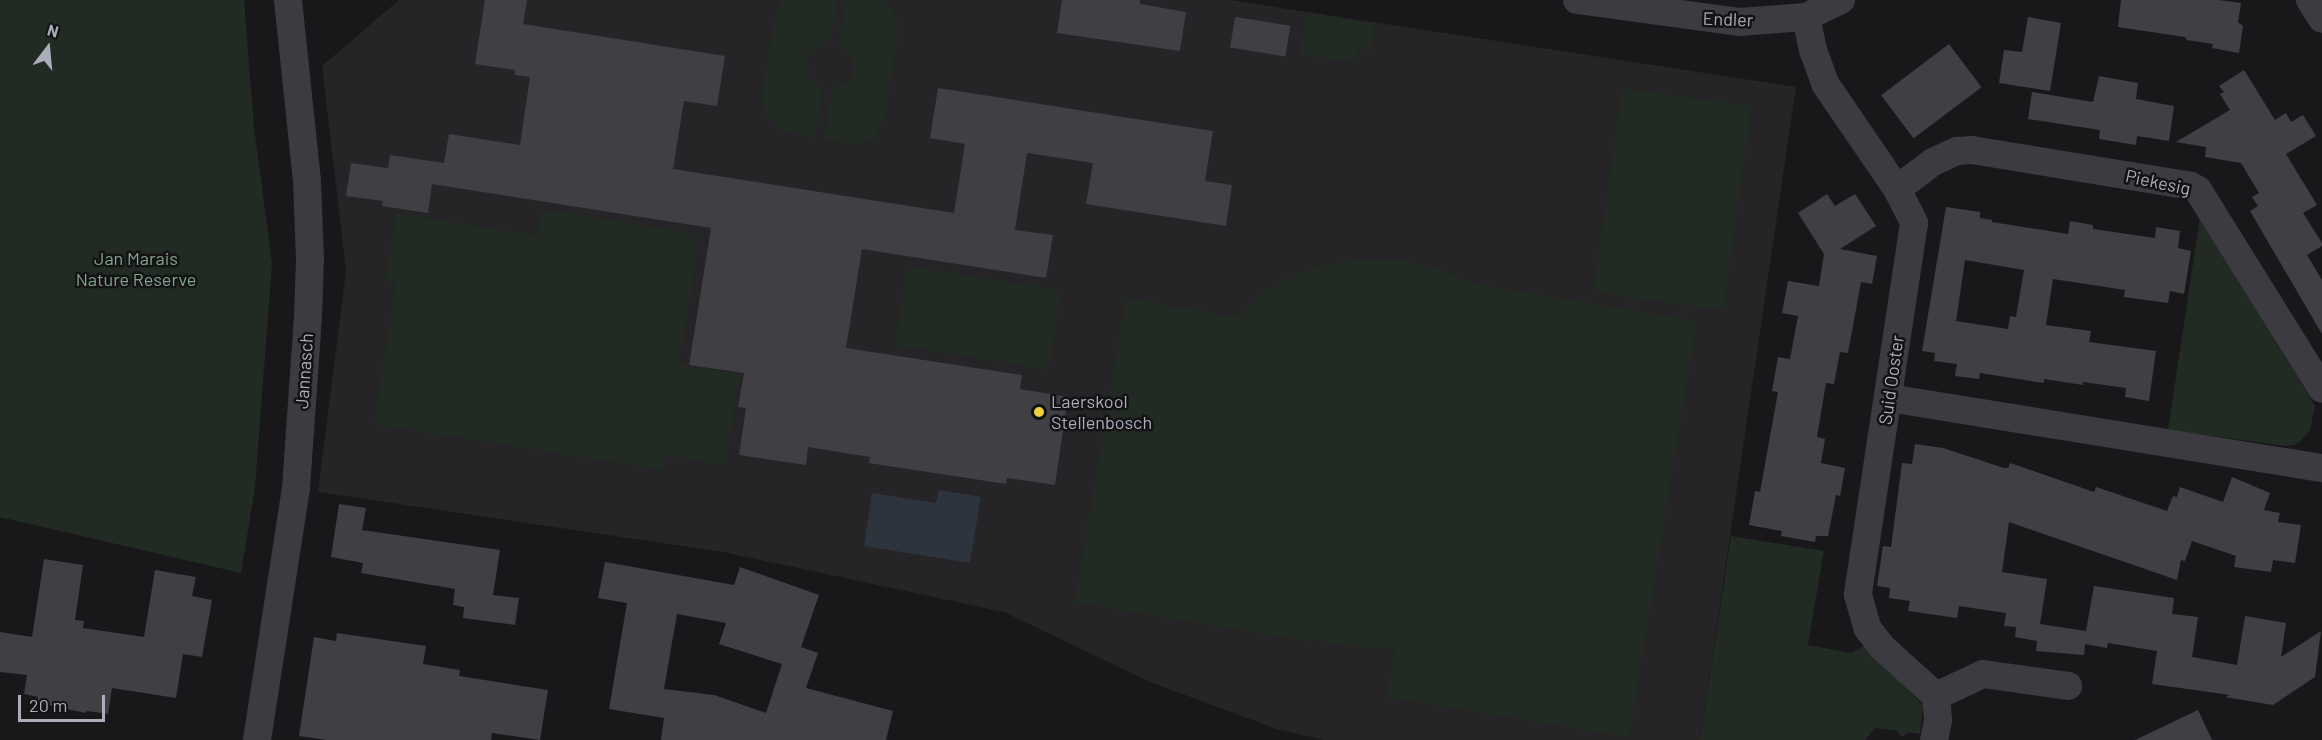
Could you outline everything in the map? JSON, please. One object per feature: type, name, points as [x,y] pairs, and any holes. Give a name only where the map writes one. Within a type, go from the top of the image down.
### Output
[{"type":"street","name":"Jannasch","points":[[257,740],[296,488],[308,307],[310,259],[307,181],[288,0]]},
{"type":"street","name":"Endler","points":[[1577,0],[1739,22],[1806,17],[1841,0]]},
{"type":"street","points":[[2310,0],[2322,20]]},
{"type":"street","name":"Suid Ooster","points":[[1806,17],[1813,50],[1827,85],[1898,189],[1914,224],[1858,595],[1869,629],[1882,648],[1936,696]]},
{"type":"street","name":"Piekesig","points":[[1898,189],[1934,162],[1957,151],[1972,150],[2191,186],[2198,190],[2322,389]]},
{"type":"street","points":[[1889,398],[2322,468]]},
{"type":"street","points":[[1934,740],[1938,720],[1936,696],[1983,674],[2068,686]]},
{"type":"shaded area","name":"Laerskool Stellenbosch","points":[[399,0],[1230,0],[1796,87],[1700,740],[1324,740],[1277,729],[1150,682],[1004,612],[723,552],[318,492],[346,271],[322,66]]},
{"type":"shaded area","points":[[939,490],[981,497],[970,563],[864,546],[872,493],[936,503]]},
{"type":"green space","name":"Jan Marais Nature Reserve","points":[[0,0],[244,0],[254,127],[272,263],[255,487],[241,573],[0,517]]},
{"type":"green space","points":[[783,0],[837,0],[830,42],[813,50],[808,58],[809,76],[823,88],[814,139],[782,130],[773,124],[763,107],[762,97],[775,15]]},
{"type":"green space","points":[[846,0],[883,2],[891,9],[899,26],[885,121],[873,138],[856,145],[824,140],[832,89],[849,82],[853,74],[852,56],[839,44]]},
{"type":"green space","points":[[1307,12],[1375,24],[1370,51],[1357,49],[1354,63],[1299,54]]},
{"type":"green space","points":[[1622,88],[1752,106],[1723,310],[1593,292]]},
{"type":"green space","points":[[542,209],[700,235],[679,364],[740,374],[726,465],[666,455],[663,470],[374,424],[396,282],[385,280],[396,213],[537,236]]},
{"type":"green space","points":[[2200,217],[2315,406],[2310,430],[2301,441],[2294,445],[2285,446],[2168,430]]},
{"type":"green space","points":[[1379,258],[1408,261],[1437,268],[1471,283],[1697,321],[1629,737],[1387,697],[1395,648],[1344,646],[1313,639],[1312,642],[1075,602],[1126,298],[1236,317],[1268,290],[1293,276],[1321,265]]},
{"type":"green space","points":[[907,266],[1061,290],[1049,369],[894,345]]},
{"type":"green space","points":[[1731,536],[1824,551],[1808,645],[1851,653],[1864,646],[1923,705],[1920,734],[1908,732],[1902,737],[1897,731],[1875,728],[1865,740],[1700,740]]},
{"type":"building","points":[[485,0],[527,0],[523,24],[725,56],[717,106],[684,101],[673,169],[954,213],[965,144],[930,138],[938,88],[1213,131],[1205,181],[1232,185],[1226,226],[1086,204],[1093,163],[1027,153],[1015,230],[1053,235],[1046,278],[862,249],[846,348],[1022,375],[1020,389],[1068,397],[1055,485],[1007,478],[1006,484],[869,463],[870,457],[808,447],[806,465],[739,455],[746,408],[738,407],[744,373],[689,365],[711,228],[432,184],[428,213],[382,206],[383,201],[346,196],[351,163],[388,168],[390,155],[444,163],[449,134],[520,145],[530,77],[515,75],[515,70],[475,64]]},
{"type":"building","points":[[1062,0],[1140,0],[1140,4],[1186,12],[1180,51],[1057,33]]},
{"type":"building","points":[[2121,0],[2218,0],[2241,3],[2238,22],[2243,26],[2239,53],[2212,48],[2213,44],[2187,40],[2185,37],[2118,27]]},
{"type":"building","points":[[1235,17],[1290,26],[1285,56],[1230,48]]},
{"type":"building","points":[[2028,17],[2061,23],[2050,91],[1999,83],[2004,50],[2022,52]]},
{"type":"building","points":[[1949,44],[1981,87],[1914,138],[1881,95]]},
{"type":"building","points":[[2244,70],[2275,120],[2286,113],[2291,122],[2303,115],[2316,136],[2286,154],[2317,205],[2303,213],[2322,243],[2322,246],[2307,255],[2322,280],[2322,334],[2250,211],[2258,206],[2252,197],[2259,193],[2241,163],[2205,157],[2206,147],[2176,142],[2230,110],[2220,94],[2224,92],[2219,86]]},
{"type":"building","points":[[2099,76],[2138,83],[2136,99],[2174,106],[2169,141],[2137,136],[2136,145],[2099,139],[2100,130],[2028,119],[2032,92],[2093,102]]},
{"type":"building","points":[[1827,194],[1835,206],[1855,194],[1876,226],[1840,249],[1877,256],[1872,284],[1861,282],[1848,353],[1840,352],[1834,384],[1826,383],[1817,437],[1825,439],[1821,463],[1845,468],[1840,496],[1836,495],[1828,536],[1816,536],[1815,542],[1781,536],[1782,531],[1749,525],[1755,491],[1760,492],[1778,392],[1772,391],[1778,357],[1790,359],[1798,316],[1782,313],[1788,281],[1819,286],[1824,254],[1798,213]]},
{"type":"building","points":[[1946,207],[1980,212],[1980,218],[1992,220],[1992,222],[2068,234],[2070,221],[2093,225],[2093,229],[2155,238],[2156,227],[2180,231],[2178,248],[2191,251],[2184,294],[2170,291],[2168,303],[2124,297],[2125,290],[2053,279],[2046,325],[2091,331],[2089,342],[2156,351],[2149,401],[2125,397],[2126,388],[2083,382],[2083,385],[2044,379],[2044,383],[1980,373],[1979,379],[1955,376],[1957,364],[1934,361],[1935,353],[1922,351]],"holes":[[[1965,260],[2024,270],[2016,317],[2010,316],[2008,329],[1956,321]]]},
{"type":"building","points":[[1915,444],[1943,448],[2004,468],[2008,468],[2010,463],[2094,492],[2096,487],[2167,511],[2173,496],[2177,497],[2180,487],[2223,502],[2232,477],[2270,493],[2264,510],[2280,513],[2278,522],[2301,525],[2295,563],[2273,560],[2271,572],[2234,567],[2236,556],[2192,541],[2185,561],[2181,560],[2177,580],[2009,522],[2002,572],[2047,579],[2040,624],[2086,631],[2094,586],[2174,598],[2172,614],[2198,617],[2192,657],[2237,665],[2245,616],[2286,623],[2281,657],[2321,631],[2315,677],[2273,705],[2225,697],[2230,695],[2152,684],[2157,651],[2108,643],[2107,648],[2085,644],[2084,655],[2036,651],[2037,641],[2015,637],[2016,627],[2004,626],[2006,613],[1959,606],[1957,618],[1908,611],[1910,601],[1889,598],[1890,588],[1877,586],[1883,546],[1891,547],[1902,463],[1912,464]]},
{"type":"building","points":[[339,504],[366,508],[362,530],[500,550],[493,595],[519,598],[515,625],[463,618],[464,607],[453,605],[455,589],[361,573],[363,563],[331,557]]},
{"type":"building","points":[[44,559],[83,565],[75,620],[84,621],[83,628],[144,637],[155,570],[196,577],[192,596],[212,600],[202,657],[183,654],[176,698],[112,688],[108,714],[87,711],[86,713],[37,703],[38,697],[24,694],[27,675],[0,672],[0,632],[32,637]]},
{"type":"building","points":[[605,562],[734,585],[740,567],[819,595],[801,647],[818,653],[806,688],[893,711],[886,740],[661,740],[664,718],[609,709],[627,603],[598,598]],"holes":[[[677,614],[726,623],[719,644],[782,664],[766,713],[714,695],[664,689]]]},
{"type":"building","points":[[337,633],[426,646],[423,664],[460,670],[459,676],[548,690],[540,740],[492,733],[491,740],[327,740],[299,736],[314,637],[336,641]]},
{"type":"building","points":[[2198,710],[2212,740],[2135,740]]},
{"type":"place","name":"Laerskool Stellenbosch","points":[[1039,412]]}]
